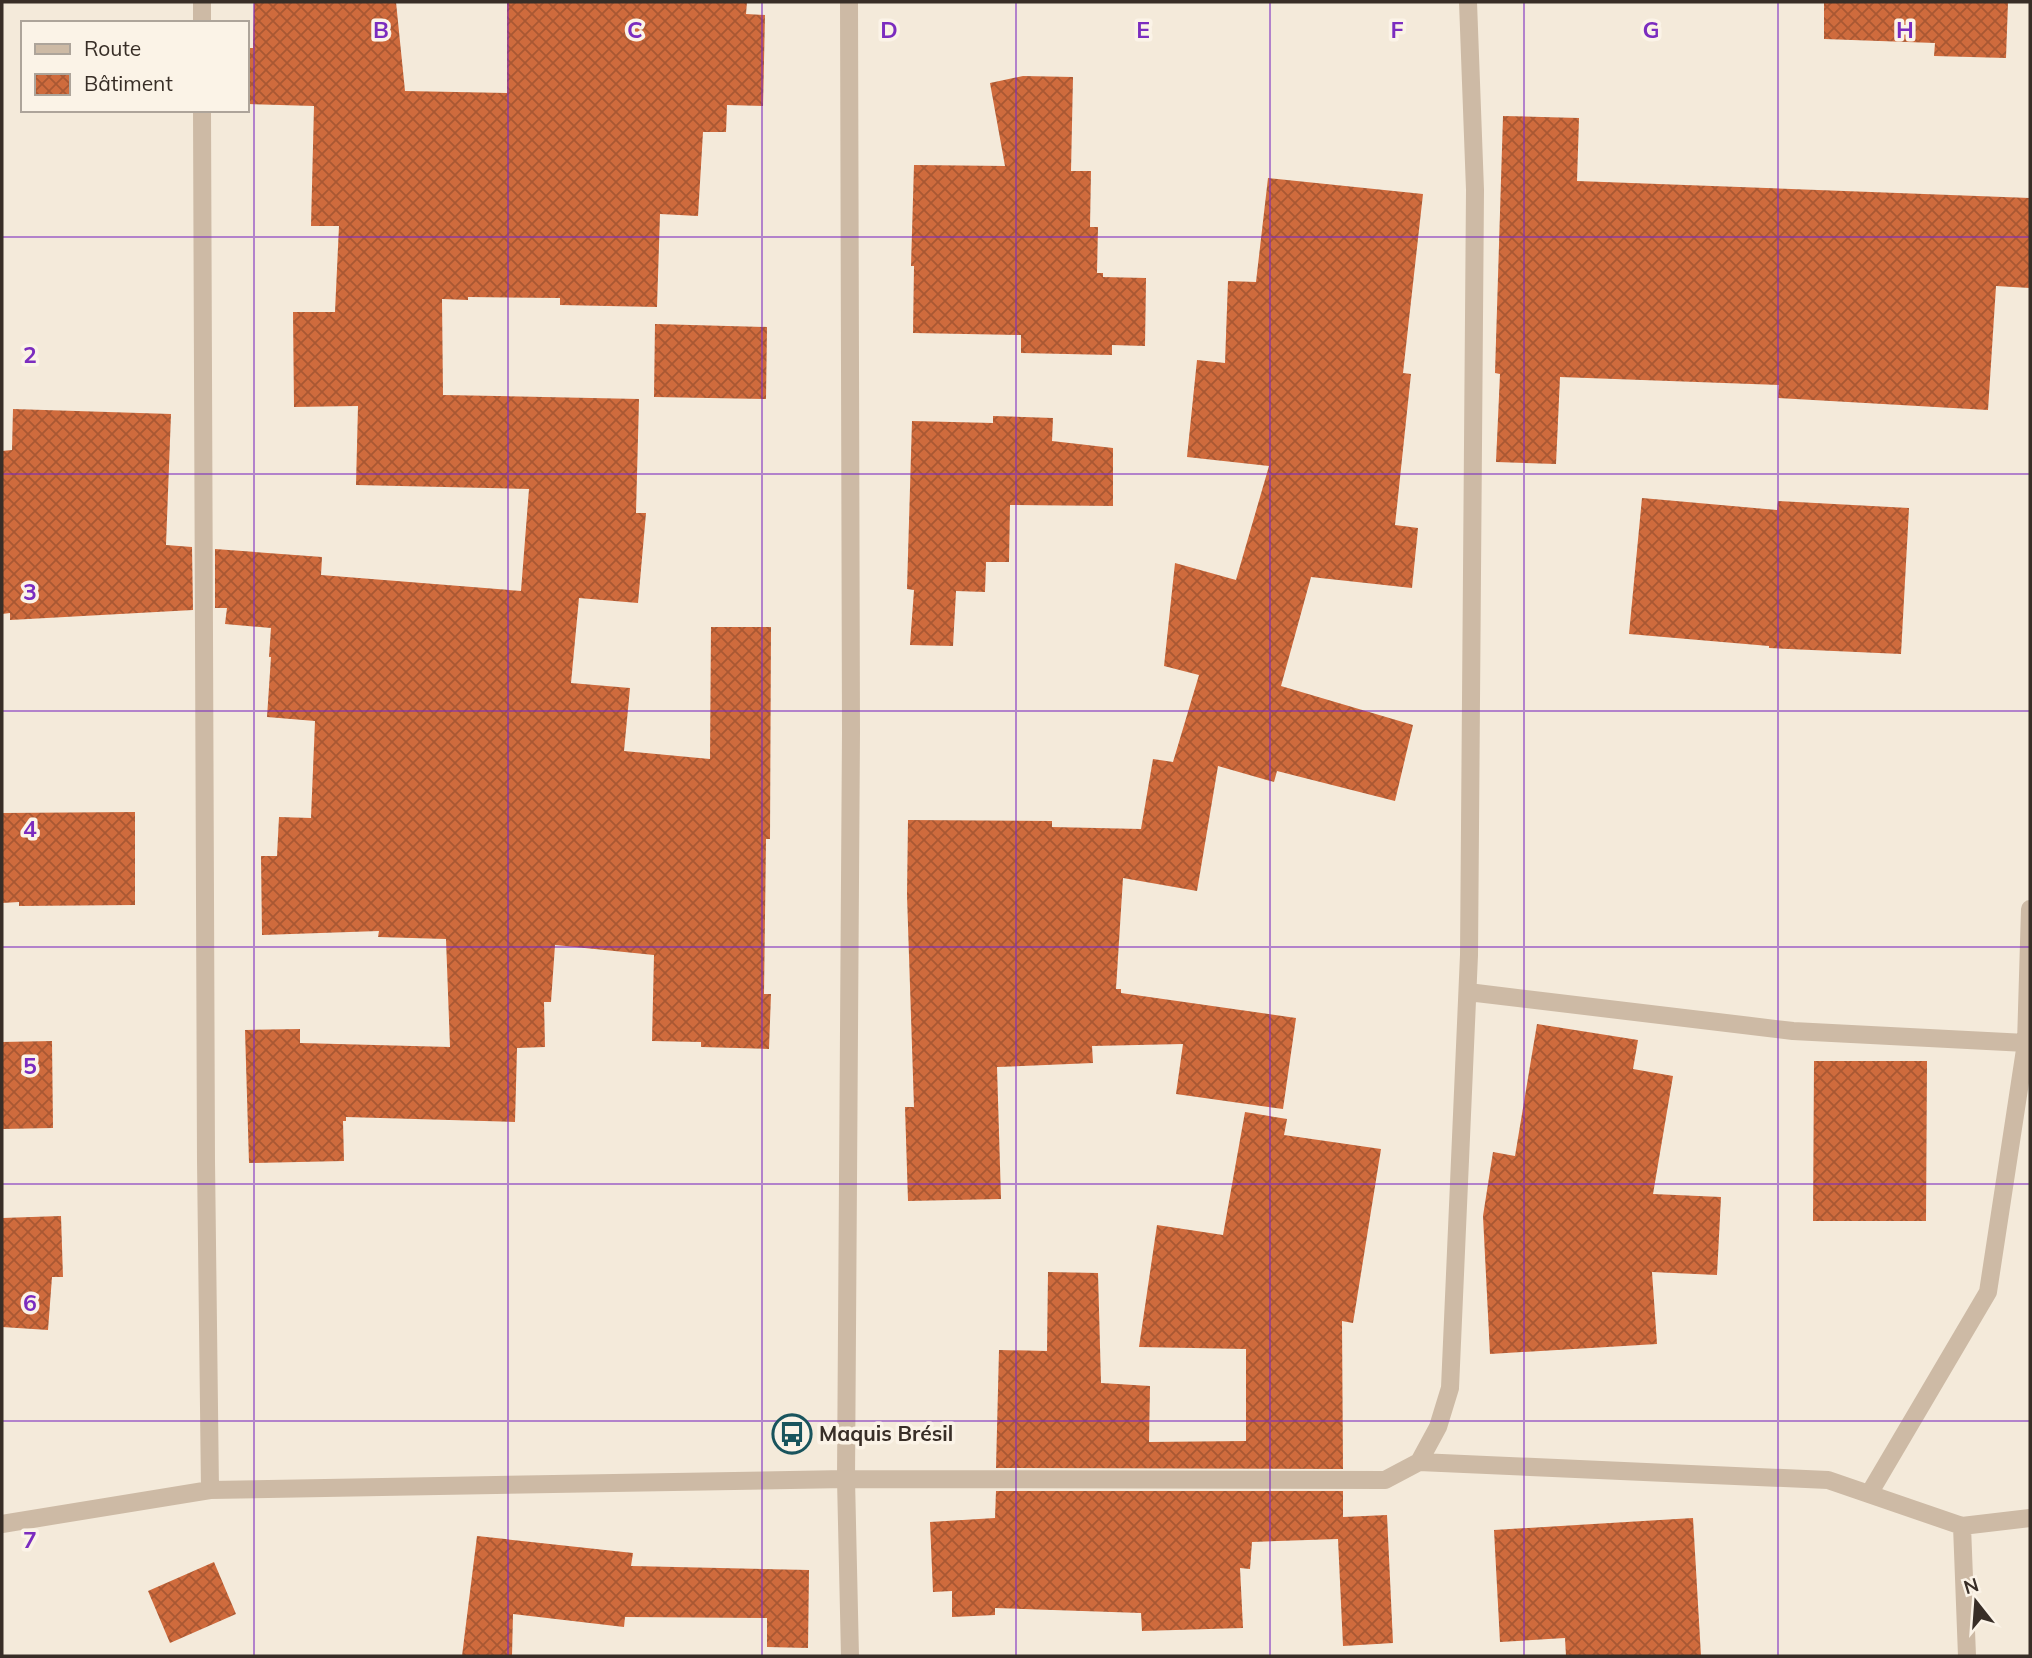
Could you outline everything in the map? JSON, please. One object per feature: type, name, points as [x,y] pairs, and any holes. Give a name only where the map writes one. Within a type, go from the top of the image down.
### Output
[{"type":"street","points":[[202,2],[202,21]]},
{"type":"street","points":[[849,2],[851,732],[846,1479],[850,1656]]},
{"type":"street","points":[[1419,1462],[1438,1427],[1450,1388],[1468,992],[1475,190],[1468,2]]},
{"type":"street","points":[[202,112],[210,1490]]},
{"type":"street","points":[[1870,1494],[1988,1292],[2028,1043],[2030,909]]},
{"type":"street","points":[[1468,992],[1793,1031],[2028,1043]]},
{"type":"street","points":[[2,1524],[210,1490],[846,1479],[1385,1480],[1419,1462],[1828,1480],[1962,1526],[2030,1518]]},
{"type":"street","points":[[1962,1526],[1967,1656]]},
{"type":"building","points":[[254,2],[396,2],[405,91],[507,93],[507,2],[747,2],[746,14],[765,15],[763,106],[727,105],[726,132],[703,132],[698,216],[660,214],[657,307],[560,305],[560,298],[442,299],[443,395],[639,399],[636,513],[646,513],[638,603],[579,598],[571,683],[630,688],[624,751],[710,759],[711,627],[771,627],[770,839],[766,839],[764,994],[771,994],[769,1049],[701,1047],[701,1042],[652,1041],[654,955],[555,945],[551,1002],[544,1002],[545,1047],[517,1048],[515,1122],[346,1117],[346,1121],[343,1121],[344,1161],[249,1163],[245,1030],[300,1029],[300,1043],[450,1047],[446,939],[378,937],[379,931],[262,935],[261,856],[277,856],[279,817],[311,818],[315,721],[267,717],[271,628],[225,624],[227,608],[215,608],[215,549],[322,557],[321,575],[521,591],[529,489],[356,485],[358,406],[294,407],[293,312],[335,312],[339,226],[311,226],[314,106],[248,104],[248,48],[253,48]]},
{"type":"building","points":[[1824,2],[2008,2],[2006,58],[1934,56],[1935,43],[1824,39]]},
{"type":"building","points":[[1023,76],[1073,77],[1071,171],[1091,171],[1090,227],[1098,227],[1097,273],[1103,273],[1103,277],[1146,278],[1145,346],[1112,345],[1112,355],[1021,353],[1021,335],[913,333],[914,266],[911,266],[914,165],[1005,166],[990,83]]},
{"type":"building","points":[[1503,116],[1579,118],[1577,181],[2030,198],[2030,288],[1996,286],[1988,410],[1778,398],[1779,385],[1560,377],[1556,464],[1496,462],[1500,374],[1495,373]]},
{"type":"building","points":[[1268,178],[1423,194],[1403,373],[1411,374],[1395,525],[1418,528],[1412,588],[1311,577],[1281,686],[1413,725],[1395,801],[1277,771],[1274,782],[1218,766],[1197,891],[1123,878],[1116,989],[1121,989],[1121,993],[1296,1018],[1283,1109],[1176,1094],[1183,1044],[1092,1046],[1093,1063],[997,1067],[1001,1199],[908,1201],[905,1107],[914,1107],[907,895],[908,820],[1052,821],[1052,827],[1141,829],[1153,759],[1173,762],[1199,675],[1164,666],[1175,563],[1236,580],[1269,466],[1187,457],[1197,360],[1225,363],[1228,281],[1256,282]]},
{"type":"building","points":[[655,324],[767,327],[766,399],[654,397]]},
{"type":"building","points":[[13,409],[171,414],[166,545],[192,547],[193,610],[10,620],[10,613],[2,614],[2,451],[12,450]]},
{"type":"building","points":[[993,416],[1053,418],[1052,441],[1113,448],[1113,506],[1010,505],[1009,562],[986,562],[985,592],[956,591],[953,646],[910,645],[914,590],[907,589],[912,421],[993,423]]},
{"type":"building","points":[[1642,498],[1777,510],[1778,501],[1909,508],[1901,654],[1769,648],[1629,634]]},
{"type":"building","points":[[135,812],[135,905],[19,906],[19,902],[2,903],[2,813]]},
{"type":"building","points":[[1537,1024],[1638,1040],[1633,1069],[1673,1076],[1653,1194],[1721,1197],[1717,1275],[1652,1272],[1657,1344],[1490,1354],[1483,1216],[1493,1152],[1515,1156]]},
{"type":"building","points":[[52,1041],[53,1128],[2,1129],[2,1042]]},
{"type":"building","points":[[1814,1061],[1927,1061],[1926,1221],[1813,1221]]},
{"type":"building","points":[[1245,1112],[1287,1119],[1284,1135],[1381,1149],[1353,1323],[1342,1321],[1343,1469],[996,1468],[999,1350],[1047,1351],[1048,1272],[1098,1273],[1101,1383],[1150,1386],[1149,1442],[1246,1441],[1246,1349],[1139,1347],[1157,1225],[1223,1235]]},
{"type":"building","points":[[61,1216],[63,1277],[52,1277],[48,1330],[2,1327],[2,1218]]},
{"type":"building","points":[[996,1491],[1343,1491],[1343,1517],[1387,1515],[1393,1643],[1343,1646],[1338,1539],[1252,1542],[1250,1569],[1240,1568],[1243,1628],[1142,1631],[1141,1613],[995,1608],[995,1615],[952,1617],[952,1591],[933,1592],[930,1522],[995,1518]]},
{"type":"building","points":[[1693,1518],[1701,1656],[1566,1656],[1565,1638],[1500,1642],[1494,1530]]},
{"type":"building","points":[[477,1536],[633,1553],[631,1566],[809,1570],[808,1648],[767,1647],[767,1618],[625,1617],[624,1627],[513,1614],[512,1656],[462,1656]]},
{"type":"building","points":[[214,1562],[236,1614],[170,1643],[148,1591]]},
{"type":"place","name":"Maquis Brésil","points":[[792,1434]]}]
